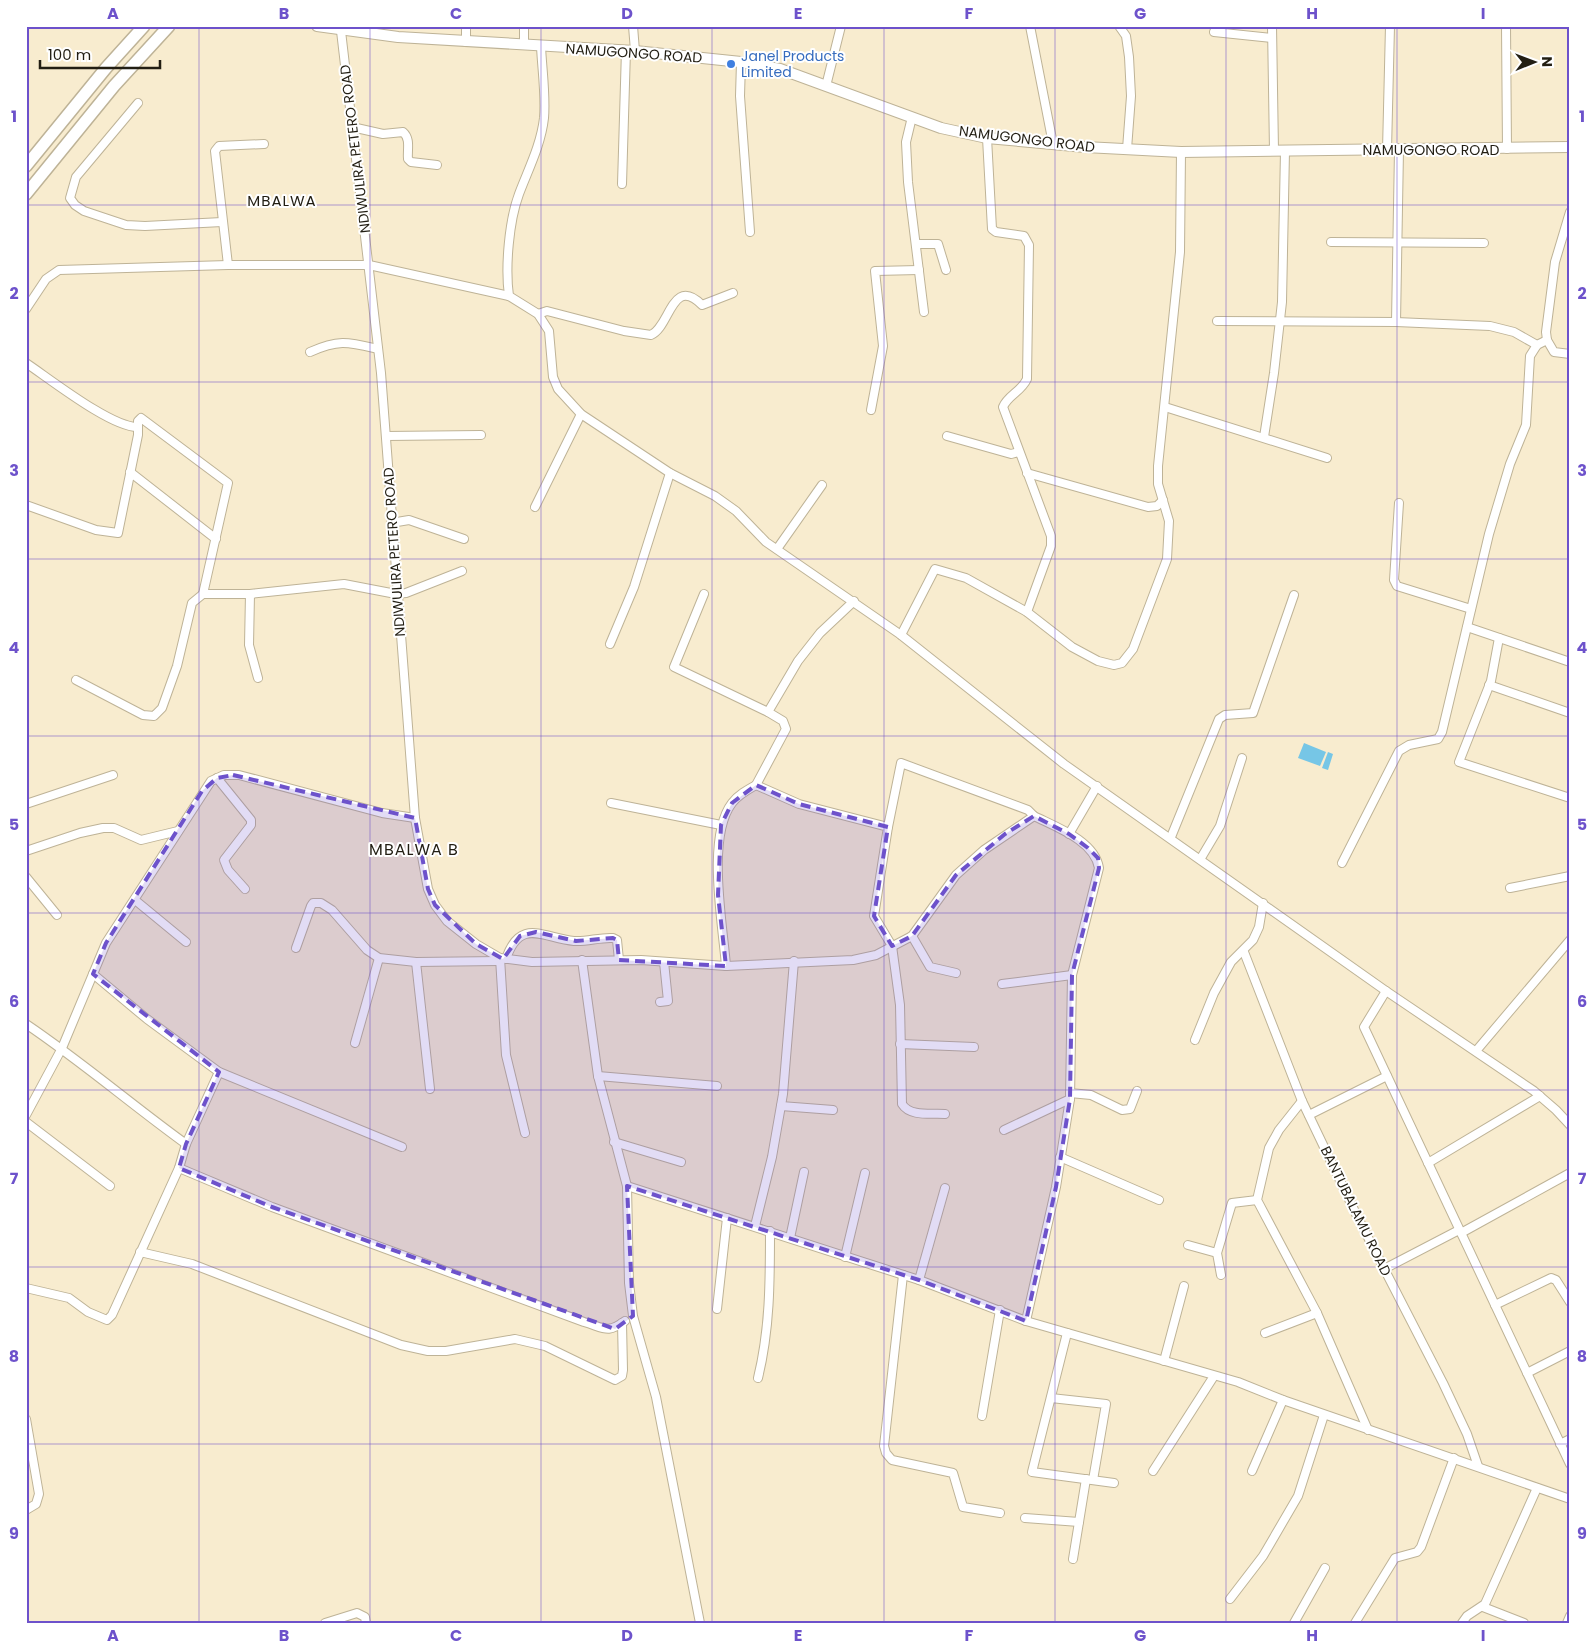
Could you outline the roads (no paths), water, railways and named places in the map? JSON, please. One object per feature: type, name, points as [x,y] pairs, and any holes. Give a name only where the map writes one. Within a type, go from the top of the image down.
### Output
[{"type":"highway","points":[[26,166],[106,68],[144,26]]},
{"type":"highway","points":[[26,194],[108,93],[169,26]]},
{"type":"main road","name":"NAMUGONGO ROAD","points":[[321,27],[341,31],[466,42],[631,51],[741,62],[780,69],[942,128],[987,138],[1180,152],[1570,147]]},
{"type":"street","points":[[466,26],[466,42]]},
{"type":"street","points":[[524,26],[524,45]]},
{"type":"street","points":[[622,184],[633,26]]},
{"type":"street","points":[[826,86],[841,26]]},
{"type":"street","points":[[1030,26],[1054,144]]},
{"type":"street","points":[[1119,26],[1126,36],[1129,56],[1131,96],[1127,149]]},
{"type":"street","points":[[1272,26],[1274,151]]},
{"type":"street","points":[[1387,150],[1390,26]]},
{"type":"street","points":[[1506,26],[1507,149]]},
{"type":"street","name":"NDIWULIRA PETERO ROAD","points":[[341,31],[378,349],[386,436],[390,522],[415,818],[428,889],[435,906],[447,921],[476,944],[502,959],[532,962],[619,960],[726,966],[867,958],[912,936]]},
{"type":"street","points":[[1214,32],[1272,38]]},
{"type":"street","points":[[509,296],[507,280],[512,222],[518,196],[533,159],[544,118],[541,46]]},
{"type":"street","points":[[741,62],[740,96],[750,232]]},
{"type":"street","points":[[138,103],[76,177],[70,198],[74,205],[135,226],[222,222]]},
{"type":"street","points":[[912,117],[906,142],[924,312]]},
{"type":"street","points":[[352,127],[383,134],[403,132],[406,134],[408,159],[411,162],[437,165]]},
{"type":"street","points":[[987,138],[992,228],[996,232],[1024,236],[1029,245],[1027,379],[1024,387],[1006,400],[1003,406],[1051,536],[1051,546],[1027,612]]},
{"type":"street","points":[[228,265],[216,151],[219,146],[226,144],[264,144]]},
{"type":"street","points":[[1396,322],[1399,150]]},
{"type":"street","points":[[1264,437],[1274,373],[1284,268],[1285,151]]},
{"type":"street","points":[[901,635],[935,569],[966,578],[1027,612],[1072,647],[1098,661],[1114,665],[1122,662],[1133,649],[1167,559],[1169,521],[1158,484],[1158,466],[1180,252],[1180,152]]},
{"type":"street","points":[[1570,212],[1555,262],[1547,314],[1547,340],[1554,352],[1570,354]]},
{"type":"street","points":[[1331,242],[1484,243]]},
{"type":"street","points":[[916,244],[938,244],[946,270]]},
{"type":"street","points":[[26,309],[46,279],[59,270],[228,265],[369,265],[509,296],[538,314],[549,331],[553,377],[558,389],[581,414],[670,473],[722,501],[736,511],[766,542],[901,635],[1064,764],[1201,858],[1386,991],[1540,1096],[1570,1125]]},
{"type":"street","points":[[871,410],[883,346],[875,271],[920,270]]},
{"type":"street","points":[[538,314],[547,311],[624,331],[651,335],[657,330],[678,299],[686,296],[694,297],[702,305],[733,293]]},
{"type":"street","points":[[1217,321],[1396,322],[1501,327],[1537,345]]},
{"type":"street","points":[[1342,863],[1399,751],[1409,745],[1438,739],[1442,732],[1471,609],[1505,482],[1526,425],[1530,356],[1537,345],[1547,340]]},
{"type":"street","points":[[310,352],[330,343],[349,343],[378,349]]},
{"type":"street","points":[[26,363],[96,410],[127,427],[138,427]]},
{"type":"street","points":[[1165,406],[1328,458]]},
{"type":"street","points":[[535,507],[581,414]]},
{"type":"street","points":[[26,505],[96,530],[118,533],[139,418],[144,419],[227,481],[228,486],[203,594],[192,604],[177,666],[158,713],[149,716],[143,714],[76,680]]},
{"type":"street","points":[[386,436],[481,435]]},
{"type":"street","points":[[947,436],[1011,454],[1020,452]]},
{"type":"street","points":[[130,472],[216,539]]},
{"type":"street","points":[[610,644],[634,588],[670,473]]},
{"type":"street","points":[[1027,473],[1148,507],[1157,506],[1163,500]]},
{"type":"street","points":[[777,550],[822,485]]},
{"type":"street","points":[[1399,503],[1394,580],[1397,586],[1471,609]]},
{"type":"street","points":[[390,522],[409,520],[464,539]]},
{"type":"street","points":[[203,594],[250,594],[344,584],[396,594],[418,590],[462,572]]},
{"type":"street","points":[[250,594],[250,645],[258,678]]},
{"type":"street","points":[[704,594],[674,667],[768,712],[783,721],[786,729],[756,785],[741,794],[732,803],[721,825],[718,895],[726,966]]},
{"type":"street","points":[[1171,837],[1219,719],[1225,716],[1253,713],[1294,595]]},
{"type":"street","points":[[768,712],[798,661],[820,633],[854,601]]},
{"type":"street","points":[[1467,627],[1570,662]]},
{"type":"street","points":[[1499,638],[1489,685],[1459,762],[1570,798]]},
{"type":"street","points":[[1489,685],[1570,714]]},
{"type":"street","points":[[1201,858],[1220,826],[1242,758]]},
{"type":"street","points":[[945,1114],[912,1112],[905,1110],[902,1104],[900,1005],[892,946],[874,916],[888,827],[901,763],[1028,810],[1034,816],[1069,834],[1098,858],[1099,868],[1072,975],[1070,1096],[1054,1196],[1026,1322]]},
{"type":"street","points":[[26,804],[113,775]]},
{"type":"street","points":[[26,1115],[62,1048],[106,943],[135,900],[202,791],[217,778],[239,775],[382,813],[415,818]]},
{"type":"street","points":[[217,778],[251,820],[251,825],[224,860],[228,870],[245,889]]},
{"type":"street","points":[[756,785],[799,804],[888,827]]},
{"type":"street","points":[[1069,834],[1097,786]]},
{"type":"street","points":[[611,803],[721,825]]},
{"type":"street","points":[[956,974],[930,967],[912,936],[956,875],[984,850],[1034,816]]},
{"type":"street","points":[[26,851],[80,833],[103,828],[114,828],[141,840],[178,831]]},
{"type":"street","points":[[1510,888],[1570,876]]},
{"type":"street","points":[[26,877],[57,915]]},
{"type":"street","points":[[135,900],[186,942]]},
{"type":"street","points":[[296,948],[311,906],[314,903],[321,903],[332,910],[367,950],[379,958],[416,962],[502,959]]},
{"type":"street","points":[[1195,1040],[1214,994],[1231,962],[1244,952],[1253,940],[1259,927],[1263,903]]},
{"type":"street","points":[[526,1133],[506,1055],[502,959],[520,936],[527,932],[536,932],[576,941],[613,938],[617,940],[619,960]]},
{"type":"street","points":[[1476,1051],[1570,940]]},
{"type":"street","name":"BANTUBALAMU ROAD","points":[[1244,952],[1259,995],[1281,1042],[1302,1102],[1384,1270],[1443,1383],[1467,1434],[1478,1466]]},
{"type":"street","points":[[355,1043],[379,958]]},
{"type":"street","points":[[582,960],[598,1076],[627,1186],[629,1283],[633,1316],[656,1397],[700,1623]]},
{"type":"street","points":[[755,1226],[772,1157],[781,1106],[794,961]]},
{"type":"street","points":[[416,962],[430,1089]]},
{"type":"street","points":[[660,1002],[668,1001],[664,962]]},
{"type":"street","points":[[93,974],[146,1019],[219,1072],[402,1147]]},
{"type":"street","points":[[1002,984],[1072,975]]},
{"type":"street","points":[[1386,991],[1364,1027],[1570,1464]]},
{"type":"street","points":[[26,1024],[62,1048],[105,1084],[186,1144]]},
{"type":"street","points":[[900,1044],[974,1047]]},
{"type":"street","points":[[26,1288],[69,1298],[88,1312],[107,1320],[112,1314],[179,1168],[186,1144],[219,1072]]},
{"type":"street","points":[[598,1076],[717,1086]]},
{"type":"street","points":[[1309,1115],[1386,1076]]},
{"type":"street","points":[[1004,1130],[1070,1096],[1091,1095],[1122,1110],[1130,1109],[1137,1091]]},
{"type":"street","points":[[1428,1163],[1540,1096]]},
{"type":"street","points":[[1302,1102],[1279,1130],[1269,1148],[1257,1200],[1317,1313],[1368,1430]]},
{"type":"street","points":[[781,1106],[833,1110]]},
{"type":"street","points":[[26,1122],[110,1186]]},
{"type":"street","points":[[614,1142],[681,1162]]},
{"type":"street","points":[[1060,1157],[1159,1200]]},
{"type":"street","points":[[179,1168],[272,1207],[584,1322],[615,1330],[633,1316]]},
{"type":"street","points":[[790,1238],[804,1172]]},
{"type":"street","points":[[845,1257],[865,1173]]},
{"type":"street","points":[[1384,1270],[1570,1173]]},
{"type":"street","points":[[627,1186],[919,1280],[1000,1310],[1026,1322],[1214,1376],[1570,1499]]},
{"type":"street","points":[[919,1280],[945,1188]]},
{"type":"street","points":[[1221,1275],[1218,1253],[1232,1203],[1257,1200]]},
{"type":"street","points":[[717,1308],[727,1218]]},
{"type":"street","points":[[758,1378],[766,1344],[770,1304],[770,1231]]},
{"type":"street","points":[[1188,1246],[1218,1253]]},
{"type":"street","points":[[140,1252],[192,1264],[401,1346],[428,1351],[446,1351],[514,1339],[545,1346],[615,1380],[622,1376],[623,1370],[622,1323]]},
{"type":"street","points":[[902,1275],[884,1446],[886,1453],[892,1460],[953,1474],[963,1508],[1000,1512]]},
{"type":"street","points":[[1495,1305],[1551,1278],[1556,1280],[1570,1302]]},
{"type":"street","points":[[1164,1361],[1184,1286]]},
{"type":"street","points":[[982,1416],[1000,1310]]},
{"type":"street","points":[[1265,1333],[1317,1313]]},
{"type":"street","points":[[1067,1333],[1032,1472],[1114,1483]]},
{"type":"street","points":[[1527,1373],[1570,1351]]},
{"type":"street","points":[[1153,1471],[1214,1376]]},
{"type":"street","points":[[1051,1398],[1106,1404],[1079,1522],[1073,1559]]},
{"type":"street","points":[[1252,1471],[1283,1400]]},
{"type":"street","points":[[1230,1600],[1263,1556],[1298,1496],[1324,1414]]},
{"type":"street","points":[[26,1419],[39,1494],[36,1504],[26,1510]]},
{"type":"street","points":[[1560,1444],[1570,1439]]},
{"type":"street","points":[[1355,1623],[1395,1558],[1417,1552],[1420,1547],[1454,1458]]},
{"type":"street","points":[[1462,1623],[1470,1614],[1483,1607],[1537,1488]]},
{"type":"street","points":[[1026,1518],[1079,1522]]},
{"type":"street","points":[[1294,1623],[1325,1568]]},
{"type":"street","points":[[1483,1607],[1524,1623]]},
{"type":"street","points":[[326,1623],[357,1613],[365,1617],[366,1623]]},
{"type":"street","points":[[1567,1623],[1570,1616]]},
{"type":"water","points":[[1304,743],[1326,752],[1320,766],[1298,758]]},
{"type":"water","points":[[1328,752],[1333,754],[1328,770],[1322,768]]},
{"type":"place","name":"Janel Products Limited","points":[[731,64]]},
{"type":"district","name":"MBALWA","points":[[282,200]]},
{"type":"district","name":"MBALWA B","points":[[414,849]]}]
